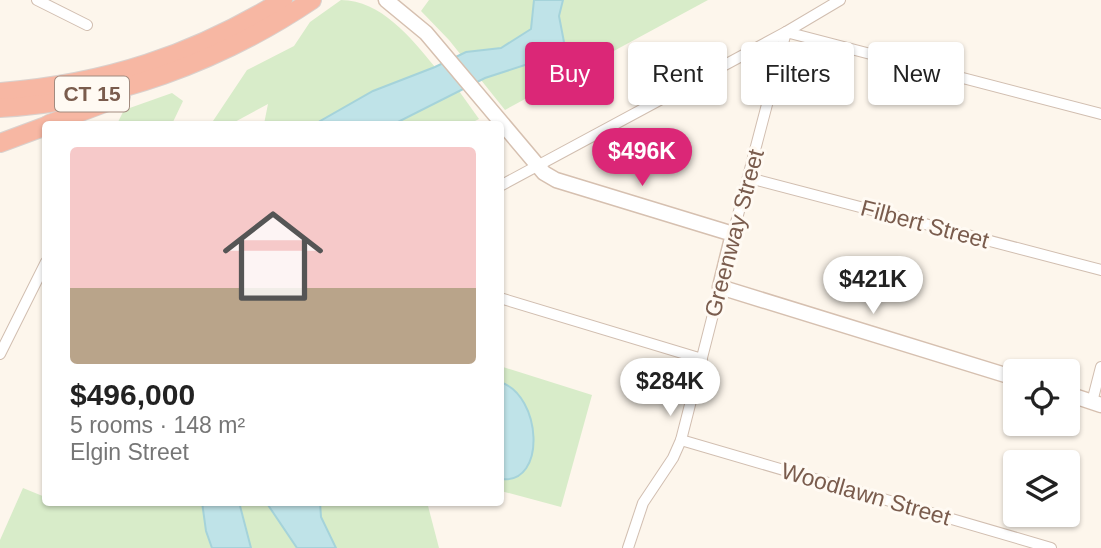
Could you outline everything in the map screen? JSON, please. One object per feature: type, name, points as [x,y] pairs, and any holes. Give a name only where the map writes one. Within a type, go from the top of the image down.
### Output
[{"type":"highway","name":"CT 15","points":[[0,92],[43,89],[142,67],[178,62],[283,0]]},
{"type":"highway","name":"CT 15","points":[[0,108],[69,100],[178,62],[235,47],[312,0]]},
{"type":"highway","points":[[58,121],[167,80],[178,62]]},
{"type":"highway","points":[[0,143],[42,127]]},
{"type":"main road","points":[[386,0],[426,33],[499,121]]},
{"type":"main road","points":[[504,127],[536,166],[556,180],[733,234]]},
{"type":"main road","name":"Greenway Street","points":[[720,287],[733,234]]},
{"type":"main road","points":[[720,287],[1003,374]]},
{"type":"street","points":[[37,0],[87,25]]},
{"type":"street","points":[[504,184],[786,32],[840,0]]},
{"type":"street","points":[[786,32],[1101,114]]},
{"type":"street","name":"Greenway Street","points":[[733,234],[786,32]]},
{"type":"street","name":"Filbert Street","points":[[749,178],[1101,270]]},
{"type":"street","points":[[0,354],[3,338],[42,269]]},
{"type":"street","name":"Greenway Street","points":[[628,548],[643,503],[673,458],[681,440],[720,287]]},
{"type":"street","points":[[504,299],[702,359]]},
{"type":"street","points":[[1096,403],[1101,367]]},
{"type":"street","name":"Woodlawn Street","points":[[681,440],[1051,548]]},
{"type":"green space","points":[[341,0],[369,6],[405,33],[435,67],[373,91],[320,121],[265,121],[268,104],[237,121],[213,121],[247,70],[294,46],[310,22]]},
{"type":"green space","points":[[429,0],[708,0],[614,51],[614,42],[525,42],[525,99],[505,110],[449,40],[421,11]]},
{"type":"green space","points":[[459,91],[479,119],[475,121],[400,121]]},
{"type":"green space","points":[[172,93],[183,101],[173,121],[118,121],[124,110]]},
{"type":"green space","points":[[504,367],[592,395],[561,507],[504,492]]},
{"type":"green space","points":[[23,488],[42,496],[42,506],[203,506],[206,531],[212,548],[0,548],[0,540]]},
{"type":"green space","points":[[240,506],[269,506],[297,548],[251,548]]},
{"type":"green space","points":[[320,506],[428,506],[439,548],[336,548],[321,517]]},
{"type":"water","points":[[534,0],[563,0],[559,16],[564,42],[525,42],[525,65],[485,78],[400,121],[320,121],[373,91],[466,52],[501,48],[531,29]]},
{"type":"water","points":[[504,384],[514,390],[524,403],[534,438],[532,454],[526,468],[516,477],[504,479]]},
{"type":"water","points":[[203,506],[240,506],[251,548],[212,548],[206,531]]},
{"type":"water","points":[[269,506],[320,506],[321,517],[336,548],[297,548]]}]
